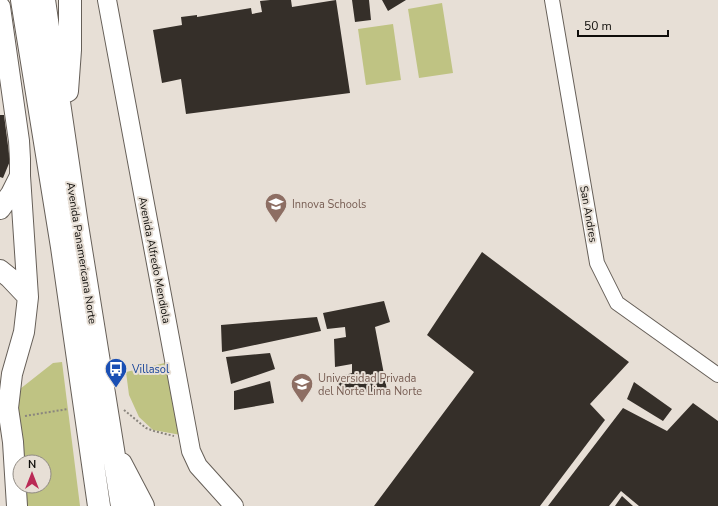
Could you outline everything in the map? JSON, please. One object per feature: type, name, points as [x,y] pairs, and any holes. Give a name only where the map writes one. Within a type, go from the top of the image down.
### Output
[{"type":"highway","name":"Avenida Panamericana Norte","points":[[22,0],[63,255],[99,506]]},
{"type":"highway","name":"Avenida Panamericana Norte","points":[[44,0],[77,225],[122,506]]},
{"type":"highway","points":[[64,129],[70,50],[70,0]]},
{"type":"highway","points":[[114,449],[143,506]]},
{"type":"main road","points":[[0,7],[19,141],[28,297],[24,332],[12,374],[10,411],[17,506]]},
{"type":"main road","points":[[0,209],[11,194],[20,176]]},
{"type":"main road","points":[[0,270],[28,297]]},
{"type":"street","name":"Avenida Alfredo Mendiola","points":[[107,0],[189,444],[198,466],[234,506]]},
{"type":"street","name":"San Andres","points":[[552,0],[597,263],[617,304],[718,374]]},
{"type":"path","points":[[10,411],[72,409]]},
{"type":"path","points":[[123,409],[146,428],[181,437]]},
{"type":"green space","points":[[442,3],[453,73],[419,78],[408,9]]},
{"type":"green space","points":[[393,24],[401,80],[366,85],[358,29]]},
{"type":"green space","points":[[62,362],[80,506],[24,506],[23,494],[52,494],[52,454],[20,454],[15,406],[20,389],[53,363]]},
{"type":"green space","points":[[169,362],[181,435],[153,430],[139,417],[129,395],[126,372]]},
{"type":"building","points":[[291,0],[292,7],[336,0],[350,93],[186,114],[181,79],[162,83],[153,30],[182,25],[181,17],[197,15],[197,17],[251,8],[252,14],[262,12],[260,1]]},
{"type":"building","points":[[352,0],[369,0],[371,20],[355,22]]},
{"type":"building","points":[[382,0],[406,0],[388,11]]},
{"type":"building","points":[[0,115],[4,115],[10,161],[3,178],[0,177]]},
{"type":"building","points":[[482,252],[629,362],[590,404],[605,420],[540,506],[374,506],[474,372],[427,335]]},
{"type":"building","points":[[384,301],[390,322],[375,327],[387,390],[342,395],[335,378],[352,373],[352,364],[335,367],[334,339],[346,337],[345,327],[327,329],[323,313]]},
{"type":"building","points":[[317,317],[321,331],[222,352],[221,325]]},
{"type":"building","points":[[270,353],[275,369],[231,384],[226,357]]},
{"type":"building","points":[[270,381],[274,403],[234,410],[234,391]]},
{"type":"building","points":[[634,382],[672,409],[663,421],[627,399]]},
{"type":"building","points":[[693,403],[718,421],[718,506],[639,506],[621,491],[609,506],[548,506],[623,408],[667,431]]},
{"type":"building","points":[[622,496],[633,506],[615,506]]},
{"type":"place","name":"Innova Schools","points":[[276,224]]},
{"type":"place","name":"Villasol","points":[[116,388]]},
{"type":"place","name":"Universidad Privada del Norte Lima Norte","points":[[302,404]]}]
